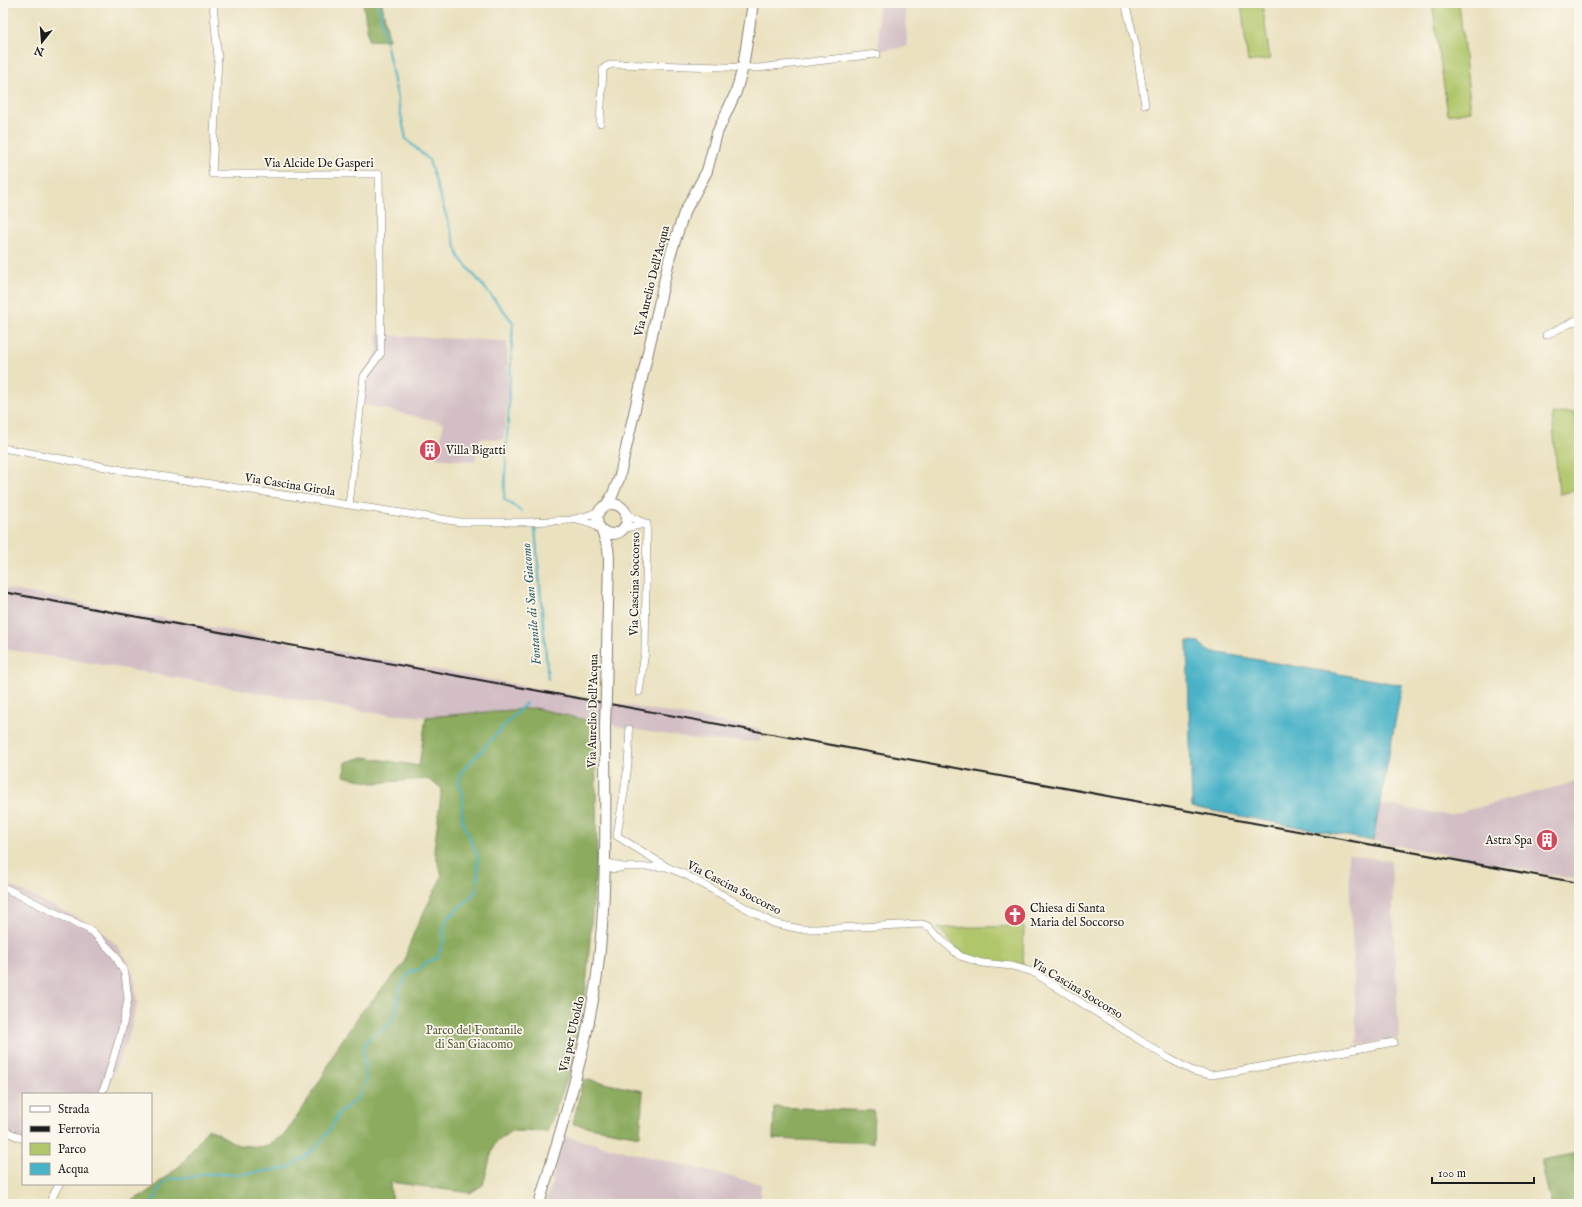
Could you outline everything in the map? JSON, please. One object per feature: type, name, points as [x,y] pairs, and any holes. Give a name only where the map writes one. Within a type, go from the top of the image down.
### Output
[{"type":"street","name":"Via Alcide De Gasperi","points":[[213,3],[218,59],[212,174],[379,174],[381,353],[364,376],[349,506]]},
{"type":"street","name":"Via Aurelio Dell'Acqua","points":[[603,508],[612,496],[619,479],[670,256],[684,214],[707,172],[717,133],[733,99],[743,67],[752,3]]},
{"type":"street","points":[[1124,3],[1136,46],[1145,105]]},
{"type":"street","points":[[600,123],[603,69],[613,64],[750,68],[775,67],[877,54]]},
{"type":"street","points":[[1546,335],[1579,319]]},
{"type":"street","name":"Via Cascina Girola","points":[[5,449],[133,472],[461,522],[571,520],[589,523],[601,529]]},
{"type":"street","name":"Via Aurelio Dell'Acqua","points":[[619,479],[618,497],[623,508]]},
{"type":"street","points":[[617,504],[623,508],[628,519],[623,530],[614,534],[606,533],[601,529],[597,519],[603,508],[617,504]]},
{"type":"street","name":"Via Cascina Girola","points":[[571,520],[587,516],[603,508]]},
{"type":"street","name":"Via Cascina Soccorso","points":[[623,508],[633,518],[647,524]]},
{"type":"street","name":"Via Cascina Soccorso","points":[[623,530],[633,525],[647,524]]},
{"type":"street","name":"Via Cascina Soccorso","points":[[639,692],[645,652],[647,524]]},
{"type":"street","name":"Via Aurelio Dell'Acqua","points":[[601,529],[608,548],[609,558],[605,725],[604,865]]},
{"type":"street","name":"Via Aurelio Dell'Acqua","points":[[609,558],[615,542],[623,530]]},
{"type":"street","name":"Via Cascina Soccorso","points":[[629,729],[630,742],[628,763],[617,836],[667,867],[706,886],[755,914],[778,924],[816,929],[910,924],[927,926],[960,956],[982,963],[1012,966],[1033,972],[1168,1058],[1193,1071],[1212,1075],[1394,1042]]},
{"type":"street","name":"Via Cascina Soccorso","points":[[604,865],[614,870],[623,867],[667,867]]},
{"type":"street","name":"Via per Uboldo","points":[[539,1204],[577,1072],[590,1018],[601,939],[604,865]]},
{"type":"street","points":[[3,887],[92,931],[115,954],[125,974],[128,999],[122,1029],[106,1083],[101,1093]]},
{"type":"street","points":[[3,1130],[22,1139]]},
{"type":"street","points":[[49,1204],[58,1185]]},
{"type":"shaded area","points":[[878,3],[905,3],[907,47],[879,51]]},
{"type":"shaded area","points":[[377,332],[381,335],[507,341],[509,393],[506,408],[504,440],[480,438],[475,462],[436,458],[444,423],[358,403],[362,376],[377,352]]},
{"type":"shaded area","points":[[3,588],[635,707],[762,729],[760,742],[694,739],[631,729],[535,708],[426,717],[373,713],[104,665],[3,649]]},
{"type":"shaded area","points":[[1579,781],[1579,880],[1373,841],[1380,804],[1449,815]]},
{"type":"shaded area","points":[[1348,854],[1391,861],[1399,1039],[1357,1045]]},
{"type":"shaded area","points":[[3,882],[97,927],[118,947],[129,963],[135,982],[137,1004],[127,1042],[104,1093],[22,1093],[22,1139],[3,1132]]},
{"type":"shaded area","points":[[564,1136],[761,1184],[760,1204],[545,1204]]},
{"type":"green space","points":[[363,3],[382,3],[389,40],[369,41]]},
{"type":"green space","points":[[1241,3],[1262,3],[1270,59],[1248,62]]},
{"type":"green space","points":[[1432,3],[1459,3],[1471,111],[1448,115]]},
{"type":"green space","points":[[1575,412],[1579,449],[1579,490],[1559,494],[1552,414]]},
{"type":"green space","name":"Parco del Fontanile di San Giacomo","points":[[535,708],[595,722],[597,856],[586,987],[573,1064],[547,1132],[511,1131],[494,1144],[483,1185],[470,1193],[390,1182],[392,1204],[124,1204],[145,1194],[182,1164],[208,1128],[238,1145],[265,1147],[285,1134],[309,1099],[325,1072],[336,1049],[360,1014],[404,964],[415,930],[442,876],[434,849],[442,788],[427,779],[373,783],[344,776],[346,762],[364,757],[419,766],[426,717]]},
{"type":"green space","points":[[1024,926],[1023,965],[982,961],[966,956],[938,928]]},
{"type":"green space","points":[[583,1079],[643,1091],[640,1136],[573,1124]]},
{"type":"green space","points":[[774,1107],[874,1111],[873,1143],[773,1139]]},
{"type":"green space","points":[[1579,1153],[1579,1204],[1551,1204],[1541,1160]]},
{"type":"water","points":[[1187,641],[1199,642],[1208,651],[1402,685],[1373,841],[1192,807]]},
{"type":"waterway","name":"Fontanile di San Giacomo","points":[[378,3],[406,139],[429,160],[459,257],[513,322],[504,499],[522,512]]},
{"type":"waterway","name":"Fontanile di San Giacomo","points":[[535,528],[548,679]]},
{"type":"waterway","name":"Fontanile di San Giacomo","points":[[152,1204],[162,1185],[167,1180],[172,1178],[188,1178],[200,1174],[244,1174],[288,1168],[314,1150],[330,1130],[338,1114],[358,1098],[366,1082],[363,1049],[368,1039],[389,1025],[396,1013],[399,992],[404,981],[411,971],[420,970],[425,963],[437,958],[444,940],[443,933],[447,919],[476,892],[478,876],[477,855],[463,822],[463,798],[459,782],[462,771],[526,703]]},
{"type":"railway","points":[[3,592],[1579,883]]},
{"type":"place","name":"Villa Bigatti","points":[[430,450]]},
{"type":"place","name":"Astra Spa","points":[[1547,840]]},
{"type":"place","name":"Chiesa di Santa Maria del Soccorso","points":[[1015,915]]}]
